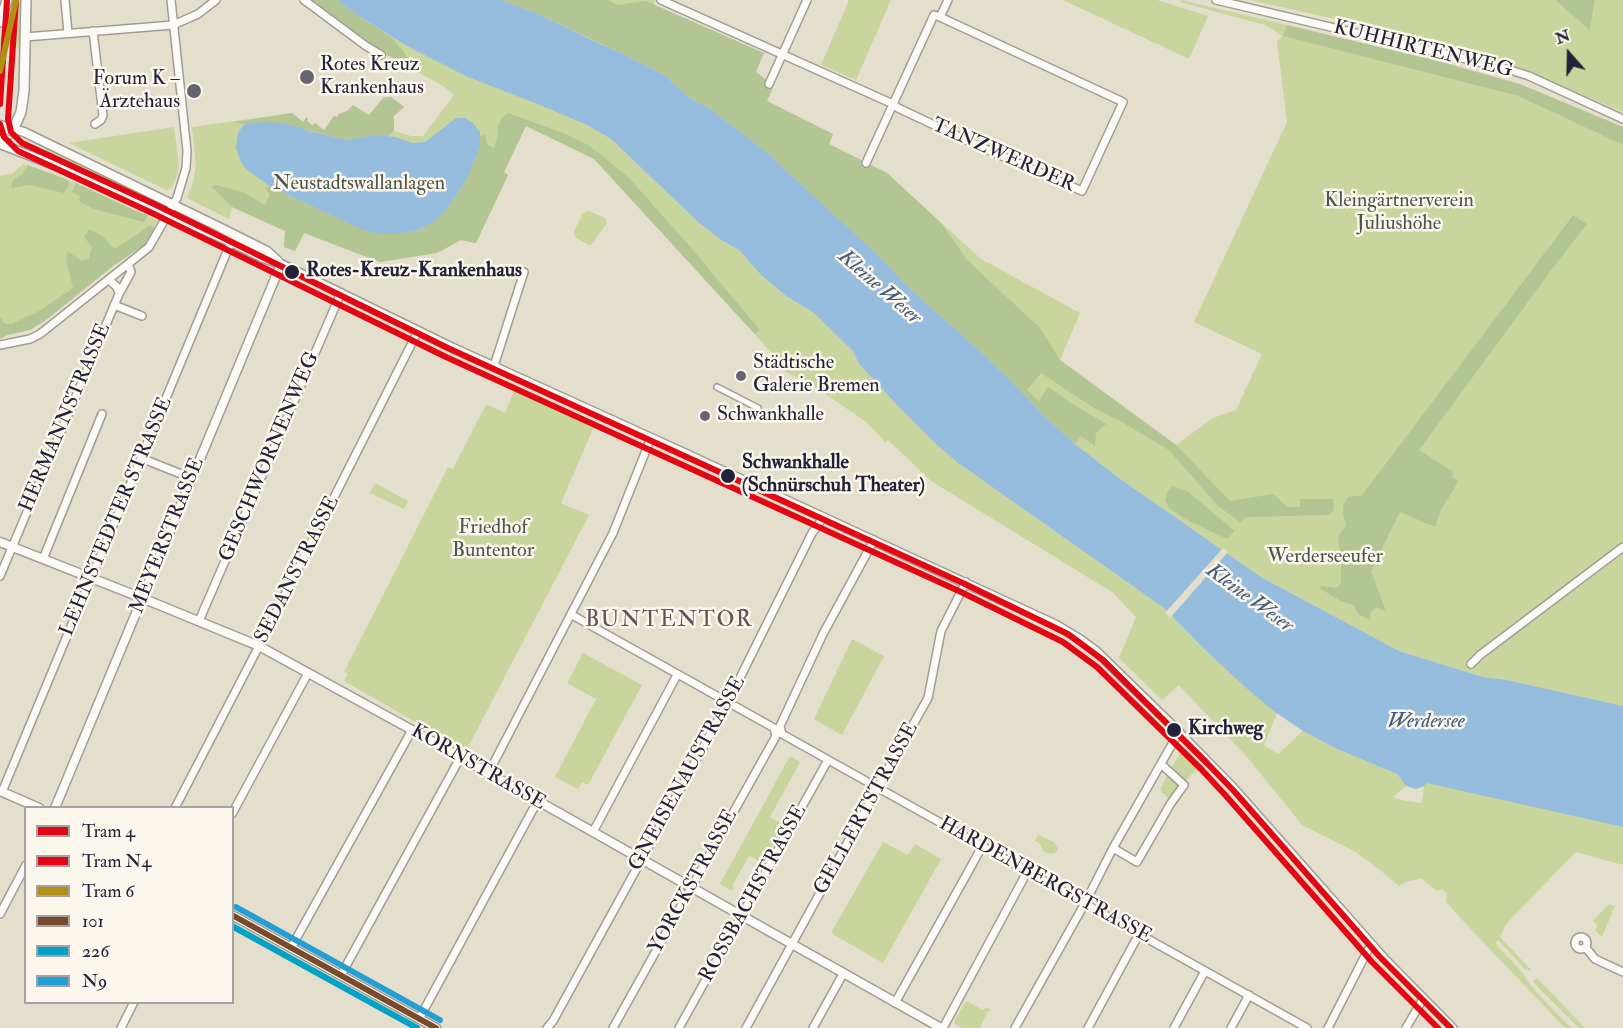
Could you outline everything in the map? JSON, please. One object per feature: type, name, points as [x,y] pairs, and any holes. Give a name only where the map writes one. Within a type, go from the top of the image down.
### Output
[{"type":"main road","points":[[0,22],[6,0]]},
{"type":"main road","points":[[0,143],[14,128],[21,112],[24,91],[26,0]]},
{"type":"street","points":[[65,0],[68,33]]},
{"type":"street","points":[[0,345],[30,339],[40,334],[109,280],[149,247],[171,210],[183,182],[187,151],[171,0]]},
{"type":"street","points":[[25,36],[173,24],[198,14],[216,0]]},
{"type":"street","points":[[304,0],[381,56]]},
{"type":"street","name":"TANZWERDER","points":[[661,0],[1082,191],[1123,102],[940,17]]},
{"type":"street","points":[[769,84],[807,0]]},
{"type":"street","points":[[866,163],[933,15],[940,17],[948,0]]},
{"type":"street","name":"KUHHIRTENWEG","points":[[1215,0],[1504,68],[1540,81],[1623,119]]},
{"type":"street","points":[[93,30],[103,115],[101,120],[95,124]]},
{"type":"street","points":[[0,125],[14,128],[68,153],[263,258],[281,264],[418,331],[966,582],[1056,625],[1081,640],[1110,663],[1233,787],[1373,945],[1453,1028]]},
{"type":"street","points":[[0,143],[171,210],[267,251],[281,264]]},
{"type":"street","name":"LEHNSTEDTER STRASSE","points":[[1,791],[231,242]]},
{"type":"street","name":"HERMANNSTRASSE","points":[[0,576],[114,305],[131,272],[128,264]]},
{"type":"street","name":"MEYERSTRASSE","points":[[55,806],[281,264]]},
{"type":"street","points":[[494,366],[524,272]]},
{"type":"street","points":[[109,280],[117,287],[119,294]]},
{"type":"street","name":"GESCHWORNENWEG","points":[[199,621],[341,293]]},
{"type":"street","points":[[114,305],[142,316]]},
{"type":"street","name":"SEDANSTRASSE","points":[[176,806],[418,331]]},
{"type":"street","points":[[717,387],[758,408]]},
{"type":"street","points":[[42,559],[102,414]]},
{"type":"street","points":[[488,774],[613,533],[651,438]]},
{"type":"street","points":[[141,458],[190,478]]},
{"type":"street","name":"GNEISENAUSTRASSE","points":[[544,1027],[553,1021],[642,860],[728,702],[812,533],[823,517]]},
{"type":"street","name":"YORCKSTRASSE","points":[[613,1028],[779,735],[780,726],[823,634],[874,540]]},
{"type":"street","name":"KORNSTRASSE","points":[[0,542],[259,646],[942,1028]]},
{"type":"street","points":[[1471,664],[1623,547]]},
{"type":"street","name":"GELLERTSTRASSE","points":[[746,1028],[928,698],[941,631],[966,582]]},
{"type":"street","name":"HARDENBERGSTRASSE","points":[[572,615],[774,728],[779,735],[983,845],[1307,1028]]},
{"type":"street","points":[[234,810],[308,673]]},
{"type":"street","points":[[593,832],[677,675]]},
{"type":"street","points":[[291,948],[412,730]]},
{"type":"street","points":[[1015,1028],[1179,732]]},
{"type":"street","points":[[341,975],[460,758]]},
{"type":"street","name":"ROSSBACHSTRASSE","points":[[679,1028],[828,760]]},
{"type":"street","points":[[1113,848],[1137,862],[1184,785],[1161,764]]},
{"type":"street","points":[[1,791],[37,806]]},
{"type":"street","points":[[419,1019],[537,802]]},
{"type":"street","points":[[895,1003],[983,845]]},
{"type":"street","points":[[0,914],[24,869]]},
{"type":"street","points":[[942,1028],[1028,872]]},
{"type":"street","points":[[234,916],[436,1028]]},
{"type":"street","points":[[1088,1028],[1139,934]]},
{"type":"street","points":[[1328,1028],[1368,950],[1373,945]]},
{"type":"street","points":[[1586,948],[1595,959],[1623,972]]},
{"type":"street","points":[[1174,1028],[1205,970]]},
{"type":"street","points":[[813,1028],[843,974]]},
{"type":"street","points":[[1231,1028],[1249,995]]},
{"type":"street","points":[[1406,1028],[1423,999]]},
{"type":"street","points":[[121,1028],[133,1004]]},
{"type":"green space","points":[[11,0],[22,0],[21,49],[0,46]]},
{"type":"green space","name":"Neustadtswallanlagen","points":[[311,0],[338,0],[351,11],[405,45],[585,124],[611,139],[697,221],[721,240],[739,250],[761,275],[786,296],[814,313],[854,351],[859,364],[896,404],[958,463],[1164,608],[1246,688],[1277,713],[1264,745],[1278,754],[1303,731],[1337,749],[1397,774],[1406,786],[1393,797],[1406,801],[1422,803],[1424,786],[1427,782],[1623,827],[1623,865],[1576,852],[1506,924],[1500,937],[1532,971],[1525,969],[1498,940],[1495,943],[1520,970],[1536,992],[1571,1028],[1565,1028],[1466,924],[1446,902],[1447,894],[1442,889],[1437,891],[1421,878],[1399,886],[1354,851],[1302,825],[1248,758],[1179,685],[1162,700],[1119,658],[1136,617],[1112,592],[931,481],[888,440],[885,442],[866,422],[813,386],[776,367],[779,361],[594,159],[526,126],[504,172],[508,175],[476,243],[461,240],[437,253],[380,262],[304,233],[295,251],[284,247],[285,231],[232,207],[229,219],[187,198],[196,165],[192,127],[292,113],[303,122],[306,117],[312,125],[315,123],[324,130],[334,116],[337,117],[353,105],[369,115],[383,98],[391,97],[404,107],[394,116],[394,131],[411,136],[423,136],[454,95],[443,86],[378,50]]},
{"type":"green space","points":[[311,0],[338,0],[391,37],[407,59],[403,64],[379,50]]},
{"type":"green space","points":[[501,0],[656,0],[648,18],[774,85],[767,101],[833,134],[829,144],[887,173],[981,259],[1080,313],[1060,360],[1176,445],[1213,418],[1236,410],[1262,354],[1194,322],[1287,122],[1277,41],[1283,36],[1265,25],[1180,2],[1181,0],[1287,25],[1284,36],[1518,96],[1623,145],[1623,542],[1483,648],[1623,551],[1623,706],[1507,680],[1483,677],[1399,651],[1261,577],[1119,478],[1075,444],[982,353],[907,286],[881,258],[766,152],[708,107],[694,101],[668,77],[543,16]],"holes":[[[1573,215],[1586,225],[1418,450],[1454,472],[1452,477],[1459,481],[1441,510],[1435,527],[1400,511],[1388,536],[1348,497],[1362,495]]]},
{"type":"green space","points":[[501,0],[608,0],[618,5],[646,1],[764,53],[756,72],[774,85],[767,101],[833,134],[829,144],[887,173],[942,224],[967,260],[1040,328],[1060,360],[1176,445],[1230,501],[1273,494],[1288,507],[1300,507],[1300,499],[1333,499],[1334,509],[1330,515],[1246,517],[1240,522],[1218,506],[1169,450],[1094,408],[1041,373],[1027,390],[1039,401],[1048,387],[1106,424],[1096,433],[1095,446],[1081,436],[1075,444],[982,353],[907,286],[881,258],[766,152],[708,107],[694,101],[668,77],[543,16]]},
{"type":"green space","points":[[849,0],[891,0],[856,80],[821,65]]},
{"type":"green space","points":[[1063,0],[1157,0],[1208,16],[1189,59]]},
{"type":"green space","points":[[1250,0],[1555,0],[1589,29],[1595,0],[1623,0],[1623,112],[1499,59],[1424,39]]},
{"type":"green space","points":[[1555,0],[1595,0],[1590,30],[1577,19]]},
{"type":"green space","points":[[1287,25],[1442,62],[1520,84],[1623,127],[1623,145],[1518,96],[1283,36]]},
{"type":"green space","points":[[391,97],[404,107],[394,116],[394,131],[388,136],[375,135],[348,140],[263,122],[245,124],[235,122],[292,113],[303,122],[306,117],[312,125],[315,123],[324,130],[334,116],[337,117],[353,105],[369,115],[383,98]]},
{"type":"green space","points":[[508,113],[566,134],[588,145],[629,178],[760,330],[755,334],[594,159],[526,126],[504,172],[508,175],[476,243],[461,240],[437,253],[380,262],[304,233],[295,251],[284,247],[285,231],[232,207],[211,186],[243,192],[265,205],[270,195],[265,187],[271,187],[363,230],[381,234],[399,234],[419,230],[435,221],[447,209],[465,182],[480,148],[480,136],[485,135],[488,145],[494,148],[498,134],[497,128]]},
{"type":"green space","points":[[174,127],[179,165],[173,185],[166,190],[69,143]]},
{"type":"green space","points":[[46,148],[156,199],[153,206],[42,157]]},
{"type":"green space","points":[[23,164],[56,175],[157,220],[147,243],[113,266],[46,320],[30,330],[7,335],[0,339],[0,176],[13,173]]},
{"type":"green space","points":[[28,165],[68,180],[67,189],[64,193],[30,185],[11,188],[13,180],[22,174]]},
{"type":"green space","points":[[76,183],[148,215],[144,222],[94,209],[79,201],[80,196],[72,192]]},
{"type":"green space","points":[[589,211],[605,218],[607,223],[591,245],[576,238],[574,232],[583,213]]},
{"type":"green space","points":[[1573,215],[1587,224],[1419,450],[1454,472],[1452,477],[1459,481],[1441,510],[1435,527],[1400,512],[1371,571],[1386,611],[1376,607],[1370,613],[1370,620],[1358,614],[1353,605],[1319,588],[1323,586],[1337,588],[1341,582],[1338,536],[1346,526],[1343,506],[1348,497],[1362,495]]},
{"type":"green space","points":[[149,226],[154,227],[147,243],[113,266],[46,320],[30,330],[7,335],[0,339],[0,317],[5,324],[12,324],[39,311],[73,288],[66,260],[67,251],[82,261],[89,259],[92,247],[84,237],[89,229],[102,236],[115,249]]},
{"type":"green space","name":"Friedhof Buntentor","points":[[515,389],[595,424],[561,503],[589,515],[466,751],[344,681],[348,674],[344,672],[448,467],[453,469],[486,404],[505,413]]},
{"type":"green space","points":[[375,483],[408,501],[404,509],[370,493]]},
{"type":"green space","points":[[1172,486],[1187,491],[1235,531],[1227,539],[1183,518],[1169,508],[1165,500]]},
{"type":"green space","points":[[852,639],[884,656],[842,735],[814,719]]},
{"type":"green space","points":[[583,653],[642,685],[588,785],[582,782],[578,789],[555,777],[596,699],[567,683]]},
{"type":"green space","points":[[1182,750],[1199,767],[1185,781],[1171,769]]},
{"type":"green space","points":[[790,756],[800,762],[770,817],[784,825],[763,863],[749,856],[732,886],[734,887],[732,891],[720,884]]},
{"type":"green space","points":[[1168,774],[1180,785],[1169,799],[1160,790]]},
{"type":"green space","points":[[1038,835],[1054,842],[1058,849],[1055,853],[1044,852],[1040,844],[1035,841]]},
{"type":"green space","points":[[883,842],[908,855],[915,844],[941,859],[883,963],[831,933]]},
{"type":"green space","points":[[1609,904],[1615,906],[1602,937],[1595,930],[1598,926],[1593,921]]},
{"type":"green space","points":[[1537,978],[1585,1028],[1579,1028],[1540,989],[1533,981]]},
{"type":"green space","points":[[966,1001],[983,1010],[986,1007],[991,1010],[988,1011],[980,1028],[962,1028],[955,1024]]},
{"type":"water","points":[[338,0],[501,0],[543,16],[668,77],[694,101],[708,107],[766,152],[881,258],[907,286],[982,353],[1075,444],[1119,478],[1261,577],[1399,651],[1483,677],[1507,680],[1623,706],[1623,827],[1427,783],[1416,789],[1406,786],[1397,774],[1337,749],[1303,731],[1246,688],[1164,608],[958,463],[896,404],[859,364],[853,351],[814,313],[786,296],[761,275],[739,250],[721,240],[697,221],[611,139],[585,124],[468,77],[405,45],[351,11]]},
{"type":"water","points":[[456,118],[465,118],[473,123],[480,132],[480,148],[465,182],[447,209],[435,221],[419,230],[399,234],[381,234],[363,230],[271,187],[247,170],[236,148],[238,133],[245,124],[284,123],[348,140],[375,135],[395,137],[413,143],[425,142]]},
{"type":"pier","points":[[1223,548],[1228,552],[1170,618],[1165,613]]},
{"type":"tram line","name":"N4","points":[[0,104],[7,0]]},
{"type":"tram line","name":"4","points":[[16,0],[8,119],[11,132],[22,143],[154,204],[450,349],[965,584],[1068,634],[1103,660],[1207,763],[1379,956],[1451,1028]]},
{"type":"tram line","name":"6","points":[[0,71],[16,0]]},
{"type":"tram line","name":"N4","points":[[0,124],[4,137],[18,151],[150,212],[446,357],[961,592],[1063,642],[1097,667],[1201,769],[1372,962],[1438,1028]]},
{"type":"tram line","points":[[0,132],[39,148]]},
{"type":"transit line","name":"N9","points":[[236,907],[440,1020]]},
{"type":"transit line","name":"101","points":[[234,916],[436,1028]]},
{"type":"transit line","name":"226","points":[[234,927],[417,1028]]},
{"type":"place","name":"Rotes Kreuz Krankenhaus","points":[[307,77]]},
{"type":"place","name":"Forum K – Ärztehaus","points":[[194,91]]},
{"type":"place","name":"Rotes-Kreuz-Krankenhaus","points":[[292,272]]},
{"type":"place","name":"Städtische Galerie Bremen","points":[[741,376]]},
{"type":"place","name":"Schwankhalle","points":[[705,416]]},
{"type":"place","name":"Schwankhalle (Schnürschuh Theater)","points":[[728,476]]},
{"type":"place","name":"Kirchweg","points":[[1174,730]]},
{"type":"district","name":"BUNTENTOR","points":[[669,621]]},
{"type":"park label","name":"Kleingärtnerverein Juliushöhe","points":[[1399,214]]},
{"type":"park label","name":"Werderseeufer","points":[[1325,558]]},
{"type":"water label","name":"Kleine Weser","points":[[879,288]]},
{"type":"water label","name":"Kleine Weser","points":[[1249,599]]},
{"type":"water label","name":"Werdersee","points":[[1426,722]]}]
